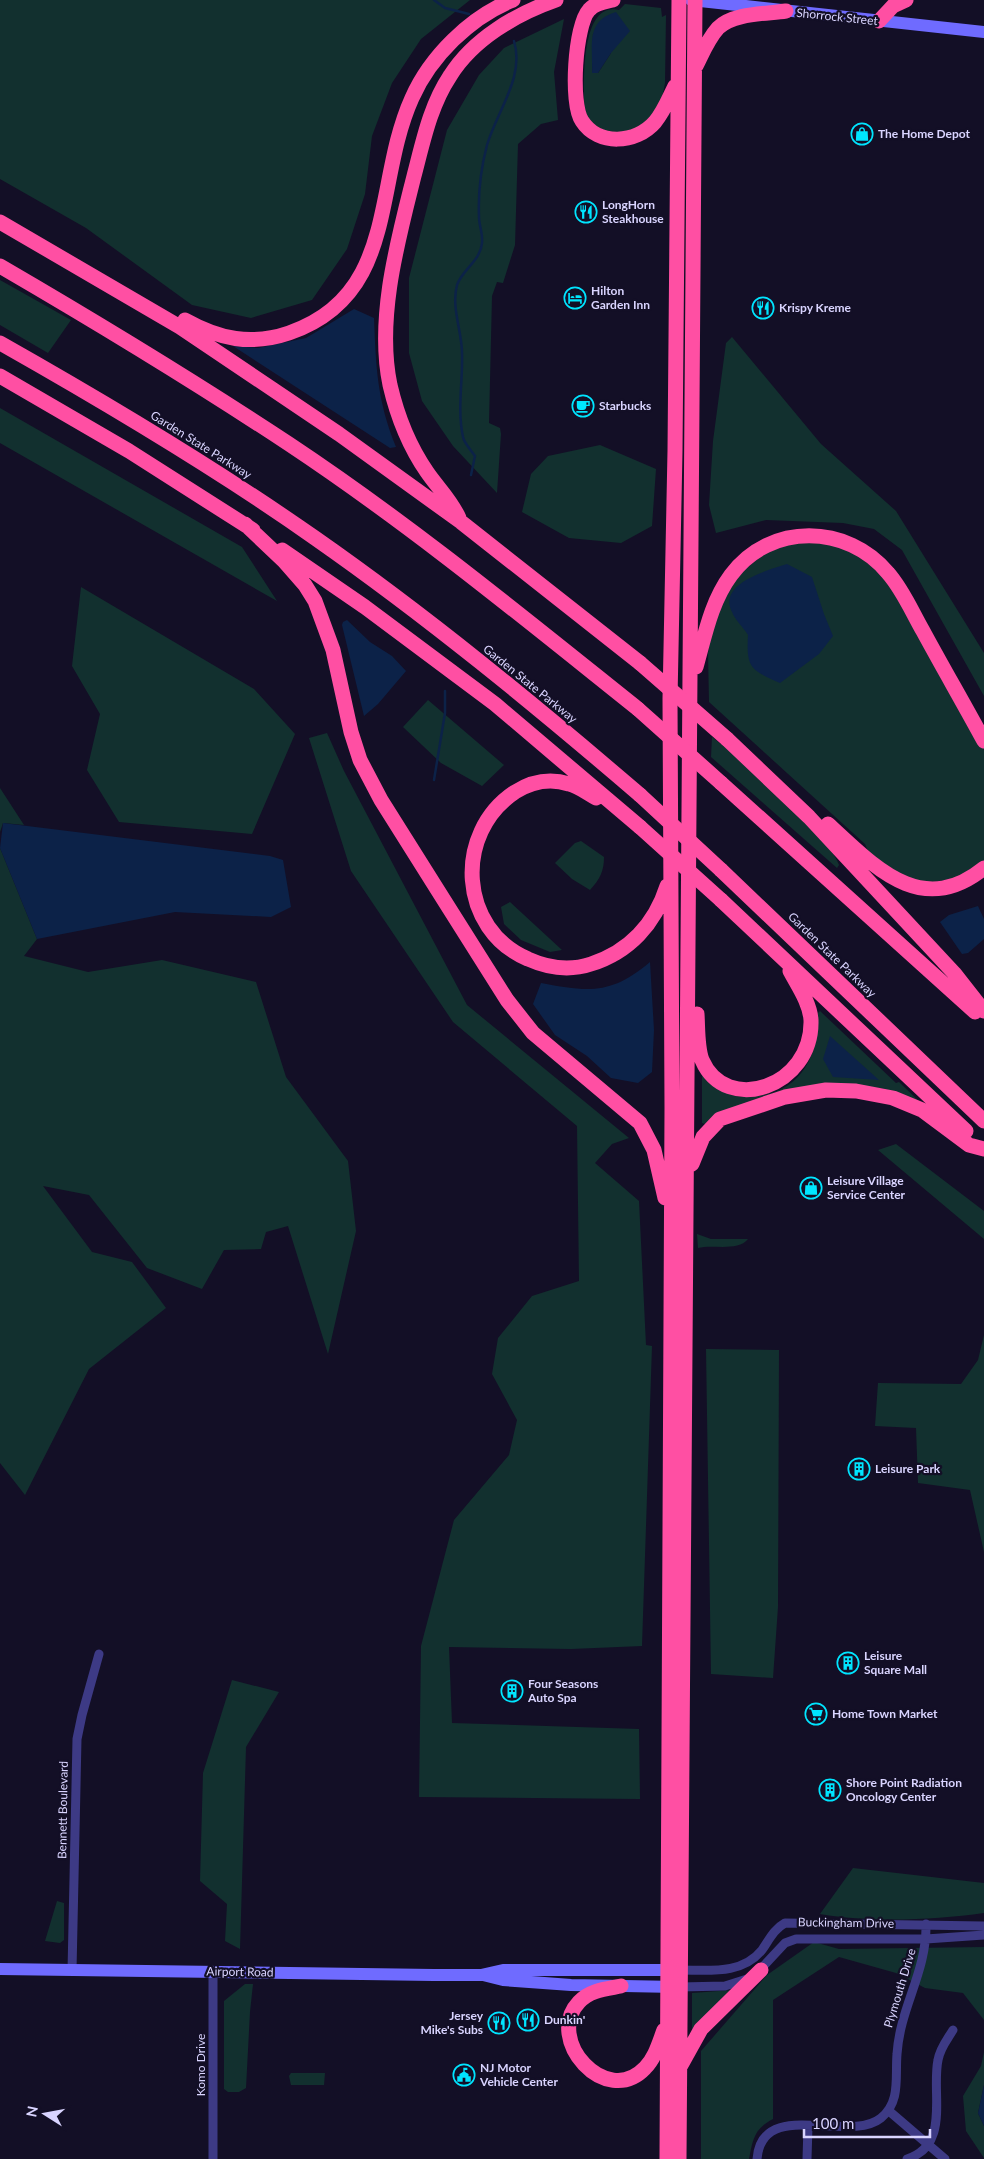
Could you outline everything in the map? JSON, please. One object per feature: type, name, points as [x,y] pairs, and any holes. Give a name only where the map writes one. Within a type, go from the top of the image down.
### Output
[{"type":"highway","points":[[100,279],[222,337],[241,340],[276,337],[318,320],[348,296],[360,280],[369,260],[378,236],[397,142],[412,97],[433,64],[456,37],[483,16],[512,0]]},
{"type":"highway","points":[[461,522],[453,504],[426,471],[410,444],[390,384],[386,354],[386,312],[398,238],[428,121],[450,74],[476,47],[510,20],[556,0]]},
{"type":"highway","points":[[613,0],[598,3],[588,11],[582,24],[575,99],[581,121],[600,137],[617,140],[644,132],[667,104],[678,80]]},
{"type":"highway","points":[[674,1970],[670,876],[679,0]]},
{"type":"highway","points":[[666,2159],[666,2024],[673,1987],[674,1970],[687,1188],[693,0]]},
{"type":"highway","points":[[879,21],[893,6],[906,0]]},
{"type":"highway","points":[[694,70],[719,27],[729,21],[786,11]]},
{"type":"highway","points":[[0,222],[180,327],[339,434],[461,522],[640,663],[728,739],[809,817],[954,973],[984,1011]]},
{"type":"highway","points":[[0,266],[144,352],[290,445],[460,567],[638,709],[984,1020]]},
{"type":"highway","name":"Garden State Parkway","points":[[0,343],[96,397],[315,538],[447,636],[560,727],[640,795],[984,1121]]},
{"type":"highway","points":[[0,376],[129,451],[245,524],[365,607],[472,687],[618,808],[721,900],[984,1149]]},
{"type":"highway","points":[[245,524],[284,561],[305,585],[315,601],[333,650],[351,732],[360,760],[381,800],[507,1000],[543,1043],[622,1106],[640,1123],[654,1150],[671,1229]]},
{"type":"highway","points":[[691,685],[712,611],[721,591],[735,570],[754,553],[781,539],[799,535],[827,537],[863,550],[889,573],[984,740]]},
{"type":"highway","points":[[764,772],[808,807],[878,869],[899,882],[920,888],[940,888],[968,879],[984,868]]},
{"type":"highway","points":[[618,808],[575,786],[551,781],[522,787],[507,798],[492,812],[483,824],[472,853],[470,872],[473,892],[478,909],[487,925],[497,937],[521,956],[547,966],[564,968],[583,967],[606,960],[631,944],[651,920],[663,898],[670,876]]},
{"type":"highway","points":[[688,991],[696,1008],[702,1059],[709,1070],[717,1079],[736,1087],[754,1089],[770,1085],[783,1079],[795,1069],[809,1042],[811,1019],[807,1005],[782,957]]},
{"type":"highway","points":[[687,1188],[698,1145],[709,1129],[720,1119],[785,1097],[815,1091],[856,1091],[892,1098],[922,1110],[969,1145],[984,1149]]},
{"type":"highway","points":[[680,2069],[701,2029],[761,1970]]},
{"type":"highway","points":[[621,1986],[590,1993],[573,2010],[570,2023],[571,2038],[579,2058],[591,2071],[600,2077],[614,2081],[634,2077],[650,2061],[666,2024]]},
{"type":"highway","points":[[673,1987],[680,2069],[679,2159]]},
{"type":"street","name":"Shorrock Street","points":[[693,0],[984,32]]},
{"type":"street","name":"Bennett Boulevard","points":[[72,1970],[78,1739],[82,1715],[99,1654]]},
{"type":"street","name":"Buckingham Drive","points":[[674,1970],[720,1970],[747,1962],[756,1956],[778,1927],[785,1923],[984,1926]]},
{"type":"street","name":"Plymouth Drive","points":[[889,2110],[896,2094],[899,2033],[923,1963],[926,1924]]},
{"type":"street","name":"Buckingham Drive","points":[[673,1987],[733,1985],[761,1970],[785,1943],[796,1939],[926,1939],[984,1935]]},
{"type":"street","name":"Airport Road","points":[[0,1969],[481,1975],[503,1980],[571,1985],[673,1987]]},
{"type":"street","points":[[0,1978],[21,1970]]},
{"type":"street","name":"Airport Road","points":[[481,1975],[503,1970],[674,1970]]},
{"type":"street","name":"Komo Drive","points":[[213,1971],[213,2159]]},
{"type":"street","points":[[907,2159],[914,2157],[927,2143],[936,2127],[937,2062],[942,2047],[953,2030]]},
{"type":"street","points":[[756,2159],[760,2144],[769,2132],[785,2126],[863,2125],[880,2119],[889,2110],[945,2159]]},
{"type":"street","points":[[807,2159],[808,2126]]},
{"type":"green space","points":[[0,0],[470,0],[421,39],[392,83],[372,136],[365,194],[347,249],[312,300],[251,318],[192,305],[86,228],[0,179]]},
{"type":"green space","points":[[625,4],[661,8],[662,17],[666,15],[665,83],[662,99],[648,121],[627,133],[606,134],[584,116],[584,70],[590,33],[596,19],[605,11],[619,10]],"holes":[[[593,33],[611,53],[598,73],[592,73]]]},
{"type":"green space","points":[[564,19],[554,72],[558,120],[541,124],[518,144],[515,245],[503,283],[497,282],[492,296],[489,423],[500,428],[501,434],[497,493],[453,446],[422,401],[409,353],[409,278],[447,130],[479,75],[504,48]]},
{"type":"green space","points":[[0,280],[71,320],[48,353],[0,325]]},
{"type":"green space","points":[[732,337],[821,444],[896,511],[984,653],[984,696],[902,550],[874,529],[843,523],[766,520],[716,533],[709,505],[713,441],[726,343]]},
{"type":"green space","points":[[0,408],[242,547],[277,601],[0,443]]},
{"type":"green space","points":[[600,445],[656,469],[652,526],[621,543],[569,538],[522,512],[531,474],[548,456]]},
{"type":"green space","points":[[809,539],[853,549],[885,575],[984,747],[984,862],[965,877],[927,883],[905,878],[869,853],[865,844],[709,702],[708,653],[712,628],[719,609],[736,577],[770,549]]},
{"type":"green space","points":[[81,587],[254,689],[295,734],[252,834],[119,822],[87,770],[100,714],[72,666]]},
{"type":"green space","points":[[428,700],[504,765],[482,786],[441,763],[403,727]]},
{"type":"green space","points":[[327,733],[344,771],[467,1005],[629,1138],[612,1144],[595,1163],[639,1201],[646,1345],[652,1346],[642,1646],[571,1649],[449,1647],[452,1723],[639,1729],[640,1799],[419,1797],[421,1646],[454,1520],[509,1455],[517,1420],[492,1374],[498,1338],[532,1296],[579,1281],[577,1126],[453,1022],[351,871],[309,738]]},
{"type":"green space","points":[[712,737],[776,793],[811,829],[834,855],[839,865],[837,868],[711,757]]},
{"type":"green space","points":[[0,788],[24,825],[3,823],[0,832]]},
{"type":"green space","points":[[581,841],[604,857],[601,875],[590,890],[572,879],[555,863],[575,843]]},
{"type":"green space","points":[[0,848],[37,939],[24,956],[88,972],[162,960],[256,982],[286,1077],[348,1161],[356,1231],[328,1354],[288,1226],[266,1232],[261,1249],[224,1250],[202,1289],[147,1268],[89,1195],[43,1186],[92,1252],[132,1262],[166,1308],[89,1369],[25,1495],[0,1463]]},
{"type":"green space","points":[[510,902],[562,950],[550,952],[521,940],[504,924],[501,907]]},
{"type":"green space","points":[[820,1011],[896,1083],[899,1082],[925,1107],[886,1089],[852,1084],[705,1124],[702,1123],[702,1069],[726,1091],[736,1096],[757,1096],[773,1093],[786,1087],[805,1068],[811,1056],[818,1028],[818,1013]]},
{"type":"green space","points":[[896,1144],[984,1211],[984,1239],[878,1150]]},
{"type":"green space","points":[[697,1234],[711,1239],[748,1239],[744,1243],[731,1247],[698,1248]]},
{"type":"green space","points":[[984,1335],[984,1552],[970,1490],[918,1483],[916,1428],[875,1426],[878,1383],[961,1384],[978,1360]]},
{"type":"green space","points":[[706,1349],[779,1350],[778,1607],[773,1678],[711,1674]]},
{"type":"green space","points":[[232,1680],[279,1692],[246,1747],[240,1949],[225,1941],[227,1904],[200,1881],[203,1773]]},
{"type":"green space","points":[[853,1868],[984,1883],[984,1913],[902,1920],[860,1919],[820,1914]]},
{"type":"green space","points":[[57,1901],[64,1903],[64,1940],[60,1943],[45,1941]]},
{"type":"green space","points":[[814,1942],[839,1949],[984,1947],[984,2020],[963,1993],[925,1988],[896,1973],[839,1957],[773,2000],[773,2119],[755,2135],[749,2159],[701,2159],[701,2051],[767,1975]]},
{"type":"green space","points":[[245,1984],[253,1984],[246,2088],[239,2092],[228,2092],[224,2089],[224,2001]]},
{"type":"green space","points":[[733,1990],[692,2030],[692,1993]]},
{"type":"green space","points":[[984,2052],[984,2085],[978,2113],[984,2126],[984,2158],[966,2131],[963,2096],[981,2066]]},
{"type":"green space","points":[[291,2073],[325,2073],[324,2085],[291,2085],[289,2076]]},
{"type":"water","points":[[616,12],[630,31],[611,53],[598,73],[592,73],[592,44],[595,28],[606,16]]},
{"type":"water","points":[[354,309],[374,318],[381,398],[396,447],[390,448],[233,346],[258,348],[306,338]]},
{"type":"water","points":[[787,564],[812,577],[833,636],[819,654],[780,683],[762,675],[752,666],[748,655],[748,635],[733,615],[729,602],[732,593],[747,579]]},
{"type":"water","points":[[347,620],[370,642],[392,656],[406,671],[378,704],[364,716],[342,625]]},
{"type":"water","points":[[3,823],[270,856],[283,860],[291,907],[271,917],[175,912],[37,939],[0,848]]},
{"type":"water","points":[[978,906],[984,919],[984,939],[968,953],[962,954],[940,922],[949,915]]},
{"type":"water","points":[[650,962],[654,1030],[652,1072],[638,1083],[611,1078],[587,1056],[555,1035],[533,1004],[541,983],[586,989],[611,986],[636,973]]},
{"type":"water","points":[[830,1036],[879,1080],[833,1077],[823,1059]]},
{"type":"water","points":[[984,2085],[984,2126],[978,2113]]},
{"type":"waterway","points":[[434,0],[445,8],[469,14]]},
{"type":"waterway","points":[[471,475],[475,456],[465,442],[461,426],[462,353],[455,294],[459,280],[481,249],[479,208],[482,172],[491,132],[513,81],[516,68],[514,41]]},
{"type":"waterway","points":[[434,780],[445,713],[445,691]]},
{"type":"place","name":"The Home Depot","points":[[862,134]]},
{"type":"place","name":"LongHorn Steakhouse","points":[[586,212]]},
{"type":"place","name":"Hilton Garden Inn","points":[[575,298]]},
{"type":"place","name":"Krispy Kreme","points":[[763,308]]},
{"type":"place","name":"Starbucks","points":[[583,406]]},
{"type":"place","name":"Leisure Village Service Center","points":[[811,1188]]},
{"type":"place","name":"Leisure Park","points":[[859,1469]]},
{"type":"place","name":"Leisure Square Mall","points":[[848,1663]]},
{"type":"place","name":"Four Seasons Auto Spa","points":[[512,1691]]},
{"type":"place","name":"Home Town Market","points":[[816,1714]]},
{"type":"place","name":"Shore Point Radiation Oncology Center","points":[[830,1790]]},
{"type":"place","name":"Dunkin'","points":[[528,2020]]},
{"type":"place","name":"Jersey Mike's Subs","points":[[499,2023]]},
{"type":"place","name":"NJ Motor Vehicle Center","points":[[464,2075]]}]
